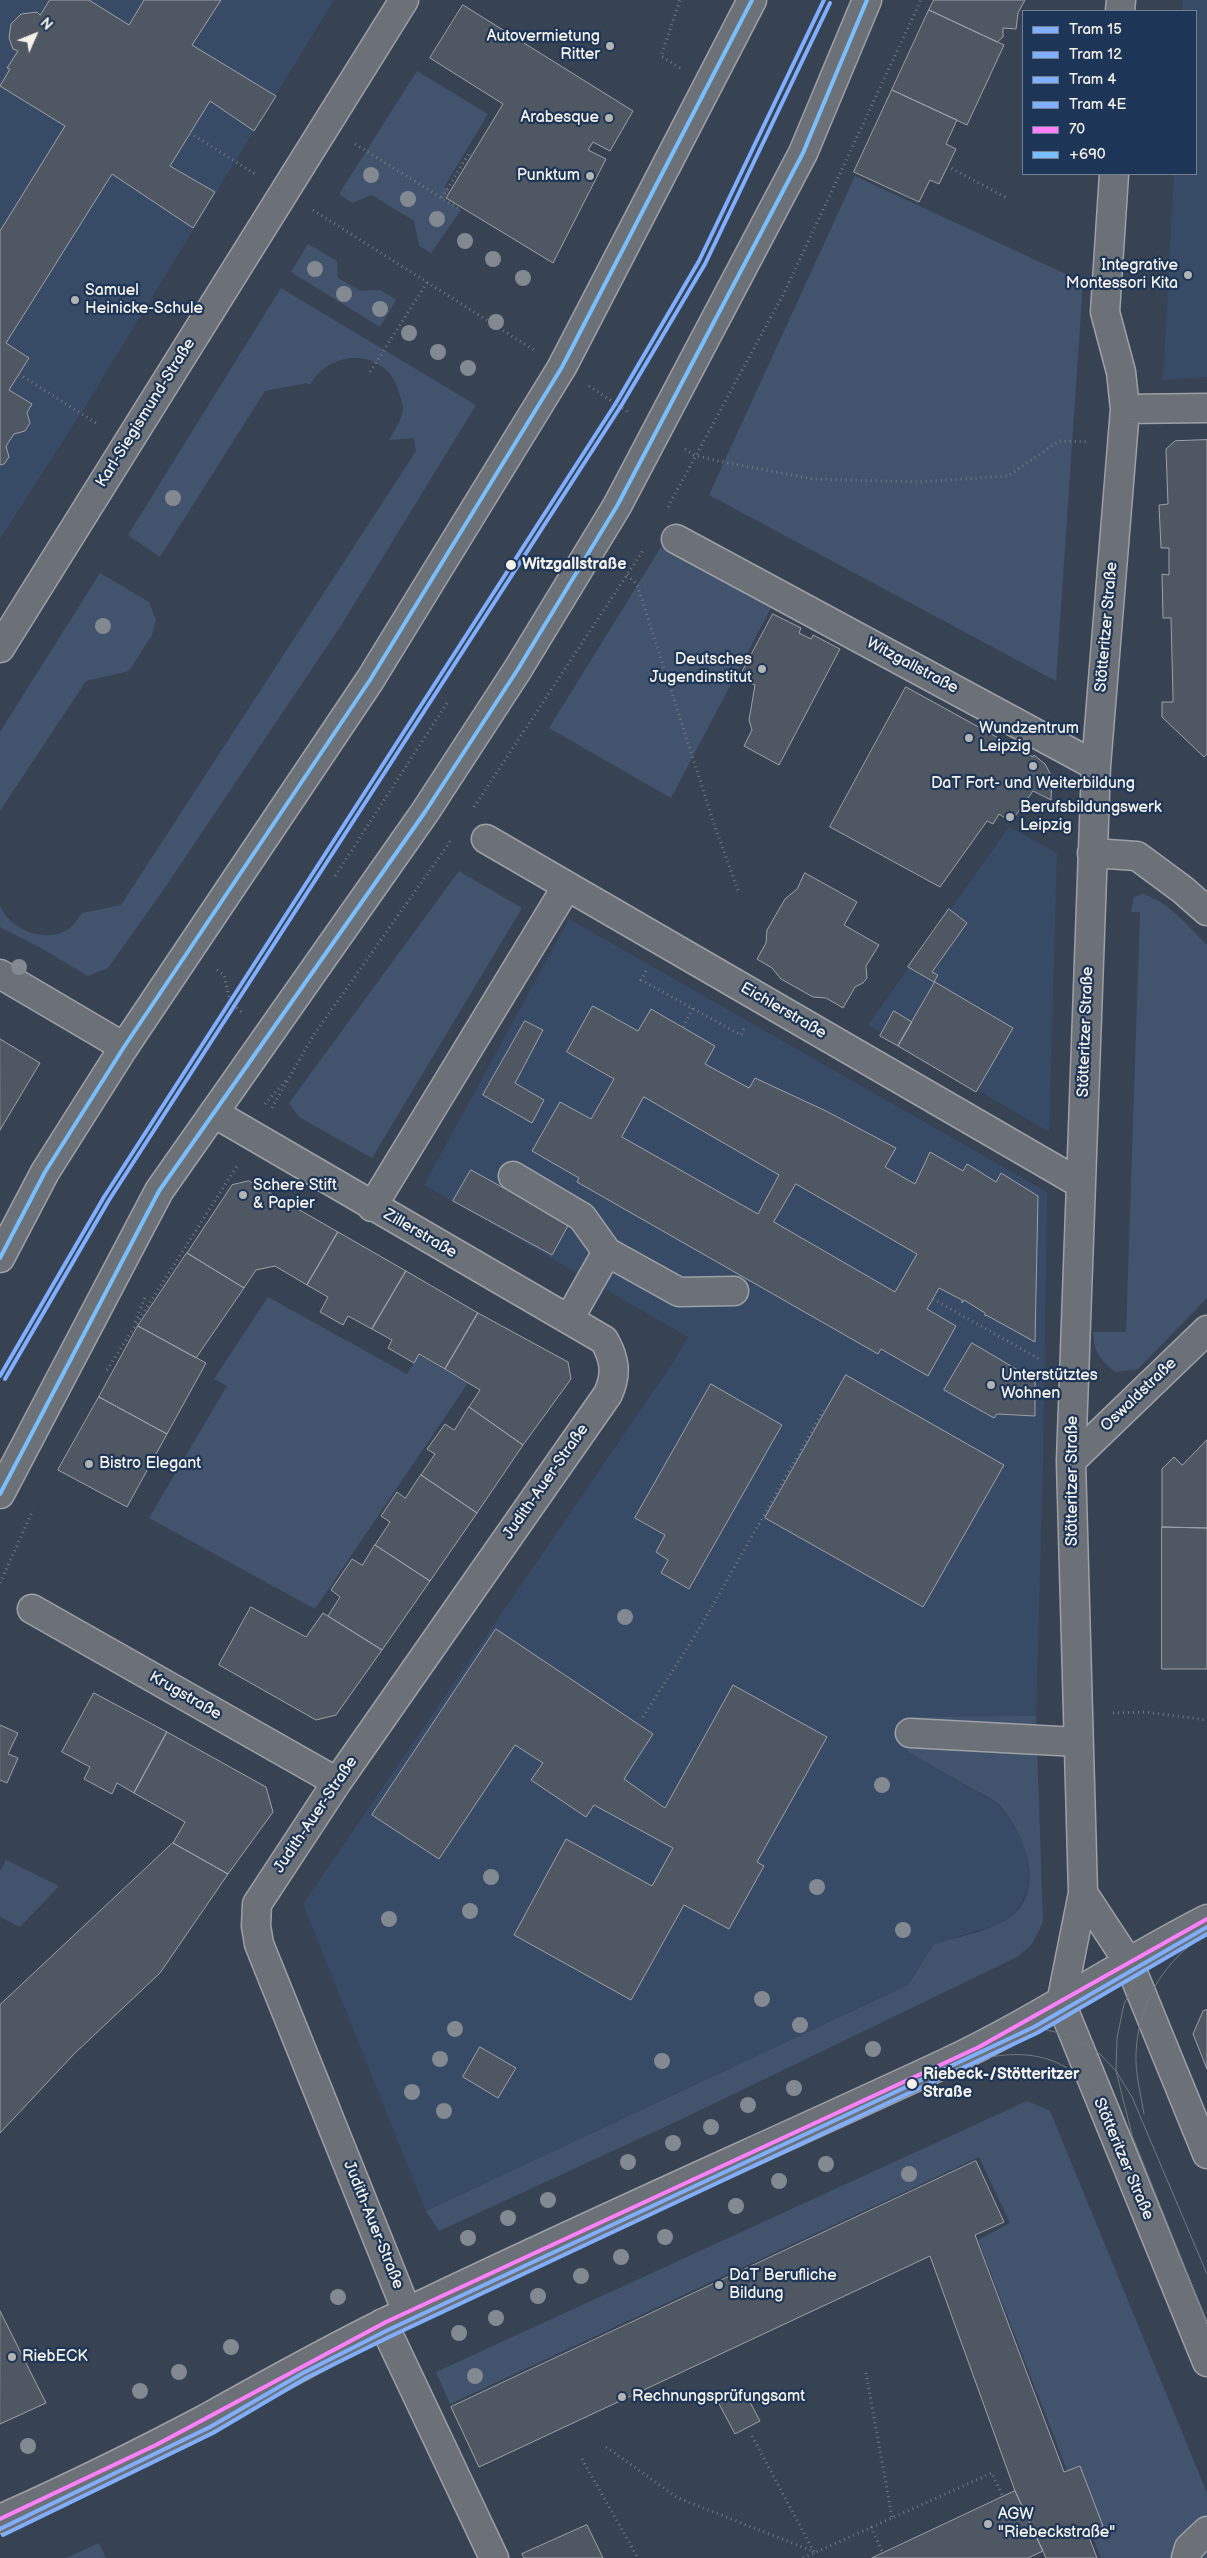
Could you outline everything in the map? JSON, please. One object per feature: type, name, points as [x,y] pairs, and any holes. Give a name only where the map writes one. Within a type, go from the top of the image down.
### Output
[{"type":"street","name":"Karl-Siegismund-Straße","points":[[0,648],[404,0]]},
{"type":"street","points":[[0,1258],[45,1172],[124,1047],[370,680],[562,367],[752,0]]},
{"type":"street","points":[[0,1494],[159,1191],[425,812],[518,670],[604,528],[658,431],[803,153],[867,0]]},
{"type":"street","name":"Stötteritzer Straße","points":[[1114,175],[1105,312],[1121,372],[1125,409],[1096,766],[1071,1461],[1083,1894],[1061,2003],[1207,2362]]},
{"type":"street","points":[[1125,409],[1207,408]]},
{"type":"street","name":"Witzgallstraße","points":[[676,539],[1096,766]]},
{"type":"street","name":"Eichlerstraße","points":[[486,839],[1081,1184]]},
{"type":"street","points":[[1092,853],[1137,856],[1183,890],[1207,911]]},
{"type":"street","points":[[372,1207],[567,886]]},
{"type":"street","points":[[0,974],[124,1047]]},
{"type":"street","name":"Zillerstraße","points":[[214,1113],[372,1207],[604,1340],[611,1352],[615,1365]]},
{"type":"street","points":[[513,1176],[582,1217],[607,1252],[679,1292],[734,1291]]},
{"type":"street","points":[[569,1319],[607,1252]]},
{"type":"street","name":"Oswaldstraße","points":[[1071,1461],[1207,1330]]},
{"type":"street","name":"Judith-Auer-Straße","points":[[407,2312],[262,1952],[256,1926],[258,1904],[338,1782],[608,1394],[614,1380],[615,1365]]},
{"type":"street","name":"Krugstraße","points":[[32,1609],[338,1782]]},
{"type":"street","points":[[910,1733],[1078,1742]]},
{"type":"street","points":[[1083,1894],[1129,1963],[1207,2154]]},
{"type":"street","points":[[0,2519],[197,2423],[299,2366],[407,2312],[697,2176],[945,2063],[1061,2003],[1207,1919]]},
{"type":"street","points":[[383,2324],[494,2558]]},
{"type":"street","points":[[1186,2558],[1189,2548],[1207,2531]]},
{"type":"path","points":[[680,0],[661,56],[682,70]]},
{"type":"path","points":[[326,126],[460,210]]},
{"type":"path","points":[[190,134],[235,161]]},
{"type":"path","points":[[442,198],[469,153],[472,155]]},
{"type":"path","points":[[947,166],[1007,198]]},
{"type":"path","points":[[285,192],[538,352]]},
{"type":"path","points":[[370,372],[428,281]]},
{"type":"path","points":[[19,374],[126,444]]},
{"type":"path","points":[[694,455],[813,479],[917,482],[1008,476],[1059,441],[1122,442]]},
{"type":"path","points":[[627,574],[637,584],[715,827],[739,893]]},
{"type":"path","points":[[332,881],[449,700]]},
{"type":"path","points":[[212,966],[224,975],[230,1002],[246,1015],[250,1008]]},
{"type":"path","points":[[641,980],[741,1035]]},
{"type":"path","points":[[683,1027],[693,1008]]},
{"type":"path","points":[[133,1328],[254,1138]]},
{"type":"path","points":[[933,1299],[1074,1380]]},
{"type":"path","points":[[643,1717],[701,1626],[824,1409]]},
{"type":"path","points":[[1077,1713],[1145,1712],[1207,1720]]},
{"type":"path","points":[[866,2373],[892,2517]]},
{"type":"path","points":[[752,2436],[815,2552]]},
{"type":"path","points":[[606,2447],[678,2498],[815,2552]]},
{"type":"path","points":[[582,2459],[638,2558]]},
{"type":"path","points":[[803,2558],[992,2473],[1003,2497]]},
{"type":"path","points":[[870,2527],[883,2553]]},
{"type":"shaded area","name":"Samuel Heinicke-Schule","points":[[0,0],[334,0],[86,405],[0,539]]},
{"type":"shaded area","name":"Integrative Montessori Kita","points":[[1183,0],[1207,0],[1207,377],[1163,380],[1174,175],[1197,175],[1197,10],[1182,10]]},
{"type":"shaded area","points":[[417,71],[488,114],[444,187],[449,190],[444,199],[461,210],[431,253],[419,246],[414,221],[372,195],[352,203],[339,194]]},
{"type":"shaded area","points":[[855,176],[1083,282],[1056,681],[709,495]]},
{"type":"shaded area","points":[[308,244],[337,261],[338,278],[361,291],[380,290],[396,300],[380,327],[291,272]]},
{"type":"shaded area","points":[[281,288],[476,405],[342,624],[164,889],[108,968],[88,976],[41,948],[0,927],[0,905],[11,921],[20,928],[39,935],[50,935],[69,929],[82,913],[121,905],[416,451],[414,438],[389,440],[400,420],[403,408],[393,378],[383,367],[371,361],[358,358],[344,359],[331,364],[319,373],[310,385],[307,383],[265,391],[160,557],[128,535]]},
{"type":"shaded area","points":[[661,547],[771,608],[671,798],[549,728]]},
{"type":"shaded area","points":[[100,573],[149,602],[156,620],[152,635],[129,671],[86,681],[0,811],[0,732]]},
{"type":"shaded area","points":[[1009,827],[1057,853],[1049,1132],[868,1025]]},
{"type":"shaded area","points":[[459,871],[522,908],[372,1158],[299,1117],[289,1103]]},
{"type":"shaded area","points":[[1143,894],[1170,909],[1207,945],[1207,1298],[1138,1369],[1116,1372],[1102,1360],[1096,1351],[1093,1332],[1126,1332],[1140,912],[1131,912],[1134,897]]},
{"type":"shaded area","points":[[569,919],[1047,1192],[1043,1467],[1036,1716],[911,1717],[908,1752],[996,1803],[1013,1822],[1026,1847],[1029,1874],[1027,1893],[1014,1914],[996,1925],[934,1944],[908,1985],[426,2211],[303,1904],[674,1361],[688,1337],[424,1185]]},
{"type":"shaded area","points":[[268,1297],[407,1374],[419,1355],[468,1383],[315,1609],[149,1518],[227,1386],[214,1379]]},
{"type":"shaded area","points":[[1036,1716],[1043,1922],[1032,1944],[1017,1957],[682,2119],[439,2231],[426,2211],[908,1985],[934,1944],[985,1930],[1013,1915],[1023,1903],[1028,1889],[1030,1874],[1028,1858],[1015,1827],[997,1803],[908,1752],[910,1717]]},
{"type":"shaded area","points":[[6,1860],[59,1886],[20,1927],[0,1917],[0,1872]]},
{"type":"shaded area","points":[[1027,2101],[1050,2111],[1207,2493],[1207,2558],[1101,2558],[978,2240],[1010,2223],[979,2157],[450,2404],[436,2372]]},
{"type":"shaded area","points":[[99,2543],[106,2558],[66,2558]]},
{"type":"building","points":[[50,0],[89,0],[129,25],[144,0],[221,0],[192,45],[276,96],[254,131],[210,101],[170,166],[215,192],[193,228],[112,174],[6,343],[29,358],[9,390],[32,404],[27,413],[30,423],[25,431],[14,434],[6,446],[9,457],[4,464],[0,465],[0,231],[65,126],[0,86],[10,69],[7,68],[18,51],[13,49],[9,38],[11,24],[21,14],[37,12],[40,15]]},
{"type":"building","points":[[934,0],[1025,0],[1018,13],[1016,29],[1003,28],[1003,37],[997,42],[929,10]]},
{"type":"building","points":[[463,5],[633,111],[610,151],[593,142],[588,150],[606,159],[553,263],[446,198],[503,104],[430,58]]},
{"type":"building","points":[[929,10],[1004,45],[967,125],[892,90]]},
{"type":"building","points":[[892,90],[957,120],[946,144],[956,149],[939,184],[930,180],[919,202],[854,172]]},
{"type":"building","points":[[1207,440],[1207,754],[1204,757],[1162,717],[1162,702],[1173,702],[1173,696],[1171,618],[1163,618],[1162,574],[1169,575],[1169,548],[1161,548],[1159,505],[1168,504],[1166,449],[1175,441]]},
{"type":"building","points":[[773,614],[801,628],[799,633],[811,639],[813,635],[840,649],[779,765],[744,746],[752,730],[749,720],[755,685],[739,678]]},
{"type":"building","points":[[906,687],[1033,757],[1034,755],[1045,764],[1052,777],[1051,800],[1033,791],[1011,822],[999,814],[993,824],[987,821],[940,887],[830,827]]},
{"type":"building","points":[[805,873],[857,902],[844,925],[879,945],[866,966],[867,978],[863,983],[855,987],[843,1008],[826,998],[813,997],[781,979],[772,968],[757,959],[766,943],[767,930],[785,899],[797,889]]},
{"type":"building","points":[[949,909],[967,923],[932,972],[938,975],[934,982],[908,967]]},
{"type":"building","points":[[935,982],[1013,1028],[976,1092],[898,1046]]},
{"type":"building","points":[[593,1006],[638,1031],[651,1009],[715,1046],[705,1064],[749,1088],[755,1078],[826,1111],[896,1148],[885,1167],[915,1184],[930,1152],[963,1171],[967,1164],[996,1182],[1001,1173],[1038,1196],[1035,1342],[985,1316],[985,1313],[964,1300],[962,1303],[962,1300],[939,1288],[927,1309],[956,1326],[928,1376],[881,1349],[878,1354],[577,1182],[579,1178],[532,1151],[560,1102],[591,1119],[614,1079],[567,1052]],"holes":[[[644,1097],[779,1175],[758,1214],[622,1137]],[[796,1184],[917,1254],[895,1292],[774,1222]]]},
{"type":"building","points":[[894,1011],[912,1022],[898,1046],[880,1036]]},
{"type":"building","points":[[525,1021],[543,1030],[515,1083],[544,1100],[532,1123],[483,1095]]},
{"type":"building","points":[[0,1039],[40,1063],[0,1130]]},
{"type":"building","points":[[471,1170],[569,1224],[552,1255],[453,1201]]},
{"type":"building","points":[[249,1181],[338,1232],[307,1285],[275,1266],[256,1270],[244,1288],[187,1253],[232,1185]]},
{"type":"building","points":[[338,1232],[406,1271],[372,1329],[348,1316],[343,1325],[320,1312],[328,1297],[307,1285]]},
{"type":"building","points":[[187,1253],[244,1288],[196,1358],[138,1326]]},
{"type":"building","points":[[406,1271],[478,1313],[445,1369],[419,1354],[414,1363],[388,1348],[392,1340],[372,1329]]},
{"type":"building","points":[[478,1313],[568,1362],[571,1379],[523,1445],[469,1407],[480,1390],[445,1369]]},
{"type":"building","points":[[138,1326],[206,1363],[167,1434],[99,1397]]},
{"type":"building","name":"Unterstütztes Wohnen","points":[[972,1343],[1035,1380],[1035,1416],[997,1414],[994,1418],[944,1390]]},
{"type":"building","points":[[846,1375],[1004,1465],[923,1607],[765,1518]]},
{"type":"building","points":[[711,1384],[782,1425],[689,1589],[661,1573],[668,1560],[656,1552],[665,1535],[635,1518]]},
{"type":"building","points":[[99,1397],[167,1434],[127,1507],[58,1470]]},
{"type":"building","points":[[469,1407],[523,1445],[477,1513],[421,1475],[435,1454],[427,1449],[445,1424],[454,1430]]},
{"type":"building","points":[[1207,1440],[1207,1528],[1162,1527],[1162,1469],[1174,1457],[1182,1465]]},
{"type":"building","points":[[421,1475],[477,1513],[430,1581],[375,1545],[390,1522],[381,1516],[397,1492],[405,1498]]},
{"type":"building","points":[[1162,1527],[1207,1528],[1207,1669],[1162,1669]]},
{"type":"building","points":[[375,1545],[430,1581],[382,1650],[328,1616],[340,1597],[331,1590],[352,1559],[362,1565]]},
{"type":"building","points":[[251,1607],[306,1637],[323,1613],[382,1650],[336,1715],[316,1720],[219,1665]]},
{"type":"building","points":[[496,1629],[653,1734],[624,1779],[665,1808],[733,1685],[827,1737],[757,1862],[764,1866],[729,1929],[684,1905],[631,2000],[514,1935],[566,1839],[652,1886],[673,1848],[594,1805],[586,1817],[531,1780],[543,1763],[515,1745],[439,1859],[372,1815]]},
{"type":"building","points":[[94,1693],[167,1732],[134,1793],[117,1783],[112,1794],[84,1779],[90,1767],[62,1752]]},
{"type":"building","points":[[0,1725],[18,1733],[8,1754],[18,1758],[7,1783],[0,1780]]},
{"type":"building","points":[[167,1732],[266,1787],[273,1812],[228,1874],[173,1843],[185,1822],[134,1793]]},
{"type":"building","points":[[173,1843],[228,1874],[160,1973],[74,2054],[0,2133],[0,2005]]},
{"type":"building","points":[[1207,2010],[1207,2069],[1193,2034],[1203,2011]]},
{"type":"building","points":[[480,2047],[516,2068],[498,2098],[463,2077]]},
{"type":"building","points":[[976,2161],[1004,2222],[975,2235],[1064,2472],[1080,2466],[1103,2526],[1087,2532],[1097,2558],[1046,2558],[1015,2491],[930,2256],[479,2467],[451,2407]]},
{"type":"building","name":"RiebECK","points":[[0,2311],[46,2403],[0,2424]]},
{"type":"building","points":[[743,2389],[760,2421],[735,2434],[718,2402]]},
{"type":"building","name":"AGW \"Riebeckstraße\"","points":[[1015,2491],[1043,2551],[1028,2558],[872,2558]]},
{"type":"building","points":[[587,2525],[603,2558],[524,2558],[522,2554]]},
{"type":"tram line","name":"15","points":[[0,1376],[104,1197],[616,403],[699,261],[824,0]]},
{"type":"tram line","name":"12","points":[[5,1379],[109,1200],[621,406],[705,264],[830,3]]},
{"type":"tram line","points":[[1201,1912],[1160,1945],[1136,1981],[1124,2004],[1117,2038],[1116,2071],[1132,2135],[1207,2323]]},
{"type":"tram line","name":"4","points":[[0,2529],[210,2427],[303,2373],[386,2331],[1034,2027],[1207,1927]]},
{"type":"tram line","points":[[1144,2114],[1136,2061],[1138,2035],[1142,2017],[1156,1984],[1166,1970],[1178,1956],[1207,1933]]},
{"type":"tram line","name":"4E","points":[[3,2535],[213,2433],[306,2378],[389,2337],[1037,2033],[1207,1934]]},
{"type":"tram line","points":[[974,2037],[1034,2027],[1068,2035],[1100,2054],[1116,2071],[1132,2097],[1207,2274]]},
{"type":"tram line","points":[[938,2074],[990,2057],[1022,2055],[1043,2058],[1062,2065],[1093,2089],[1106,2105],[1129,2143]]},
{"type":"transit line","name":"+690","points":[[0,1258],[45,1172],[124,1047],[370,680],[562,367],[752,0]]},
{"type":"transit line","name":"+690","points":[[0,1494],[159,1191],[425,812],[518,669],[617,506],[803,153],[867,0]]},
{"type":"transit line","name":"70","points":[[0,2519],[156,2445],[386,2322],[979,2047],[1207,1919]]},
{"type":"place","name":"Autovermietung Ritter","points":[[610,46]]},
{"type":"place","name":"Arabesque","points":[[609,118]]},
{"type":"place","name":"Punktum","points":[[590,176]]},
{"type":"place","name":"Integrative Montessori Kita","points":[[1188,275]]},
{"type":"place","name":"Samuel Heinicke-Schule","points":[[75,300]]},
{"type":"place","name":"Witzgallstraße","points":[[511,565]]},
{"type":"place","name":"Deutsches Jugendinstitut","points":[[762,669]]},
{"type":"place","name":"Wundzentrum Leipzig","points":[[969,738]]},
{"type":"place","name":"DaT Fort- und Weiterbildung","points":[[1033,766]]},
{"type":"place","name":"Berufsbildungswerk Leipzig","points":[[1010,817]]},
{"type":"place","name":"Schere Stift & Papier","points":[[243,1195]]},
{"type":"place","name":"Unterstütztes Wohnen","points":[[991,1385]]},
{"type":"place","name":"Bistro Elegant","points":[[89,1464]]},
{"type":"place","name":"Riebeck-/Stötteritzer Straße","points":[[912,2084]]},
{"type":"place","name":"DaT Berufliche Bildung","points":[[719,2285]]},
{"type":"place","name":"RiebECK","points":[[12,2357]]},
{"type":"place","name":"Rechnungsprüfungsamt","points":[[622,2397]]},
{"type":"place","name":"AGW \"Riebeckstraße\"","points":[[988,2524]]}]
